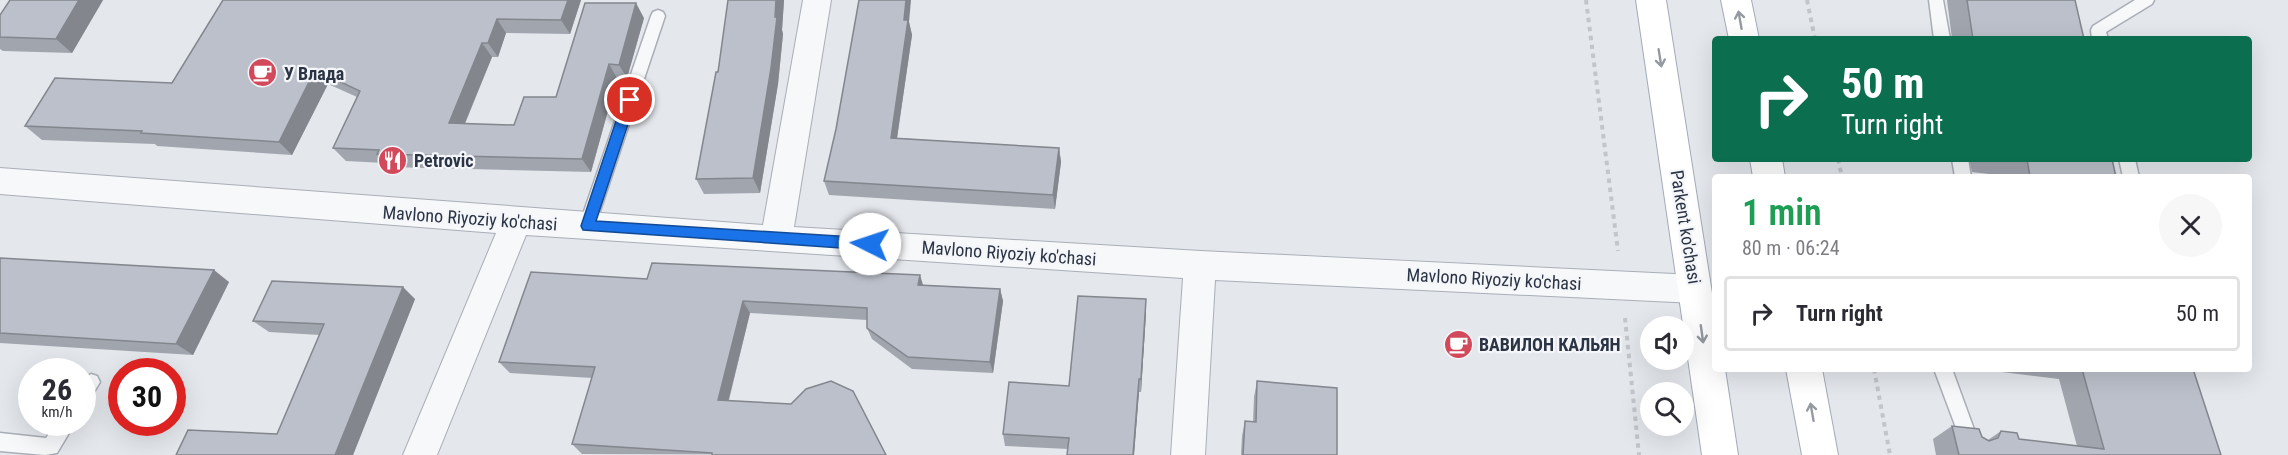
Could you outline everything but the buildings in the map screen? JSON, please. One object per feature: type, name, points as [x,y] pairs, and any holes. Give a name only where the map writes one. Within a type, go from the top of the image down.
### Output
[{"type":"main road","name":"Parkent ko'chasi","points":[[1652,0],[1720,455]]},
{"type":"main road","points":[[1736,0],[1743,36]]},
{"type":"main road","points":[[1805,372],[1820,455]]},
{"type":"street","points":[[776,238],[817,0]]},
{"type":"street","name":"Mavlono Riyoziy ko'chasi","points":[[0,181],[516,222],[1200,265],[1695,289]]},
{"type":"street","points":[[420,455],[516,222]]},
{"type":"street","points":[[1188,455],[1200,265]]},
{"type":"lane","points":[[1936,0],[1942,36]]},
{"type":"lane","points":[[2099,36],[2098,30],[2147,0]]},
{"type":"lane","points":[[587,226],[658,16]]},
{"type":"lane","points":[[1945,372],[1970,443]]},
{"type":"lane","points":[[0,442],[51,447],[58,436]]},
{"type":"path","points":[[1586,0],[1622,285],[1639,455]]},
{"type":"path","points":[[1808,0],[1814,36]]},
{"type":"path","points":[[1875,372],[1890,455]]},
{"type":"place","name":"У Влада","points":[[263,73]]},
{"type":"place","name":"Petrovic","points":[[393,160]]},
{"type":"place","name":"ВАВИЛОН КАЛЬЯН","points":[[1458,344]]},
{"type":"route","points":[[630,100],[587,226],[870,244]]}]
